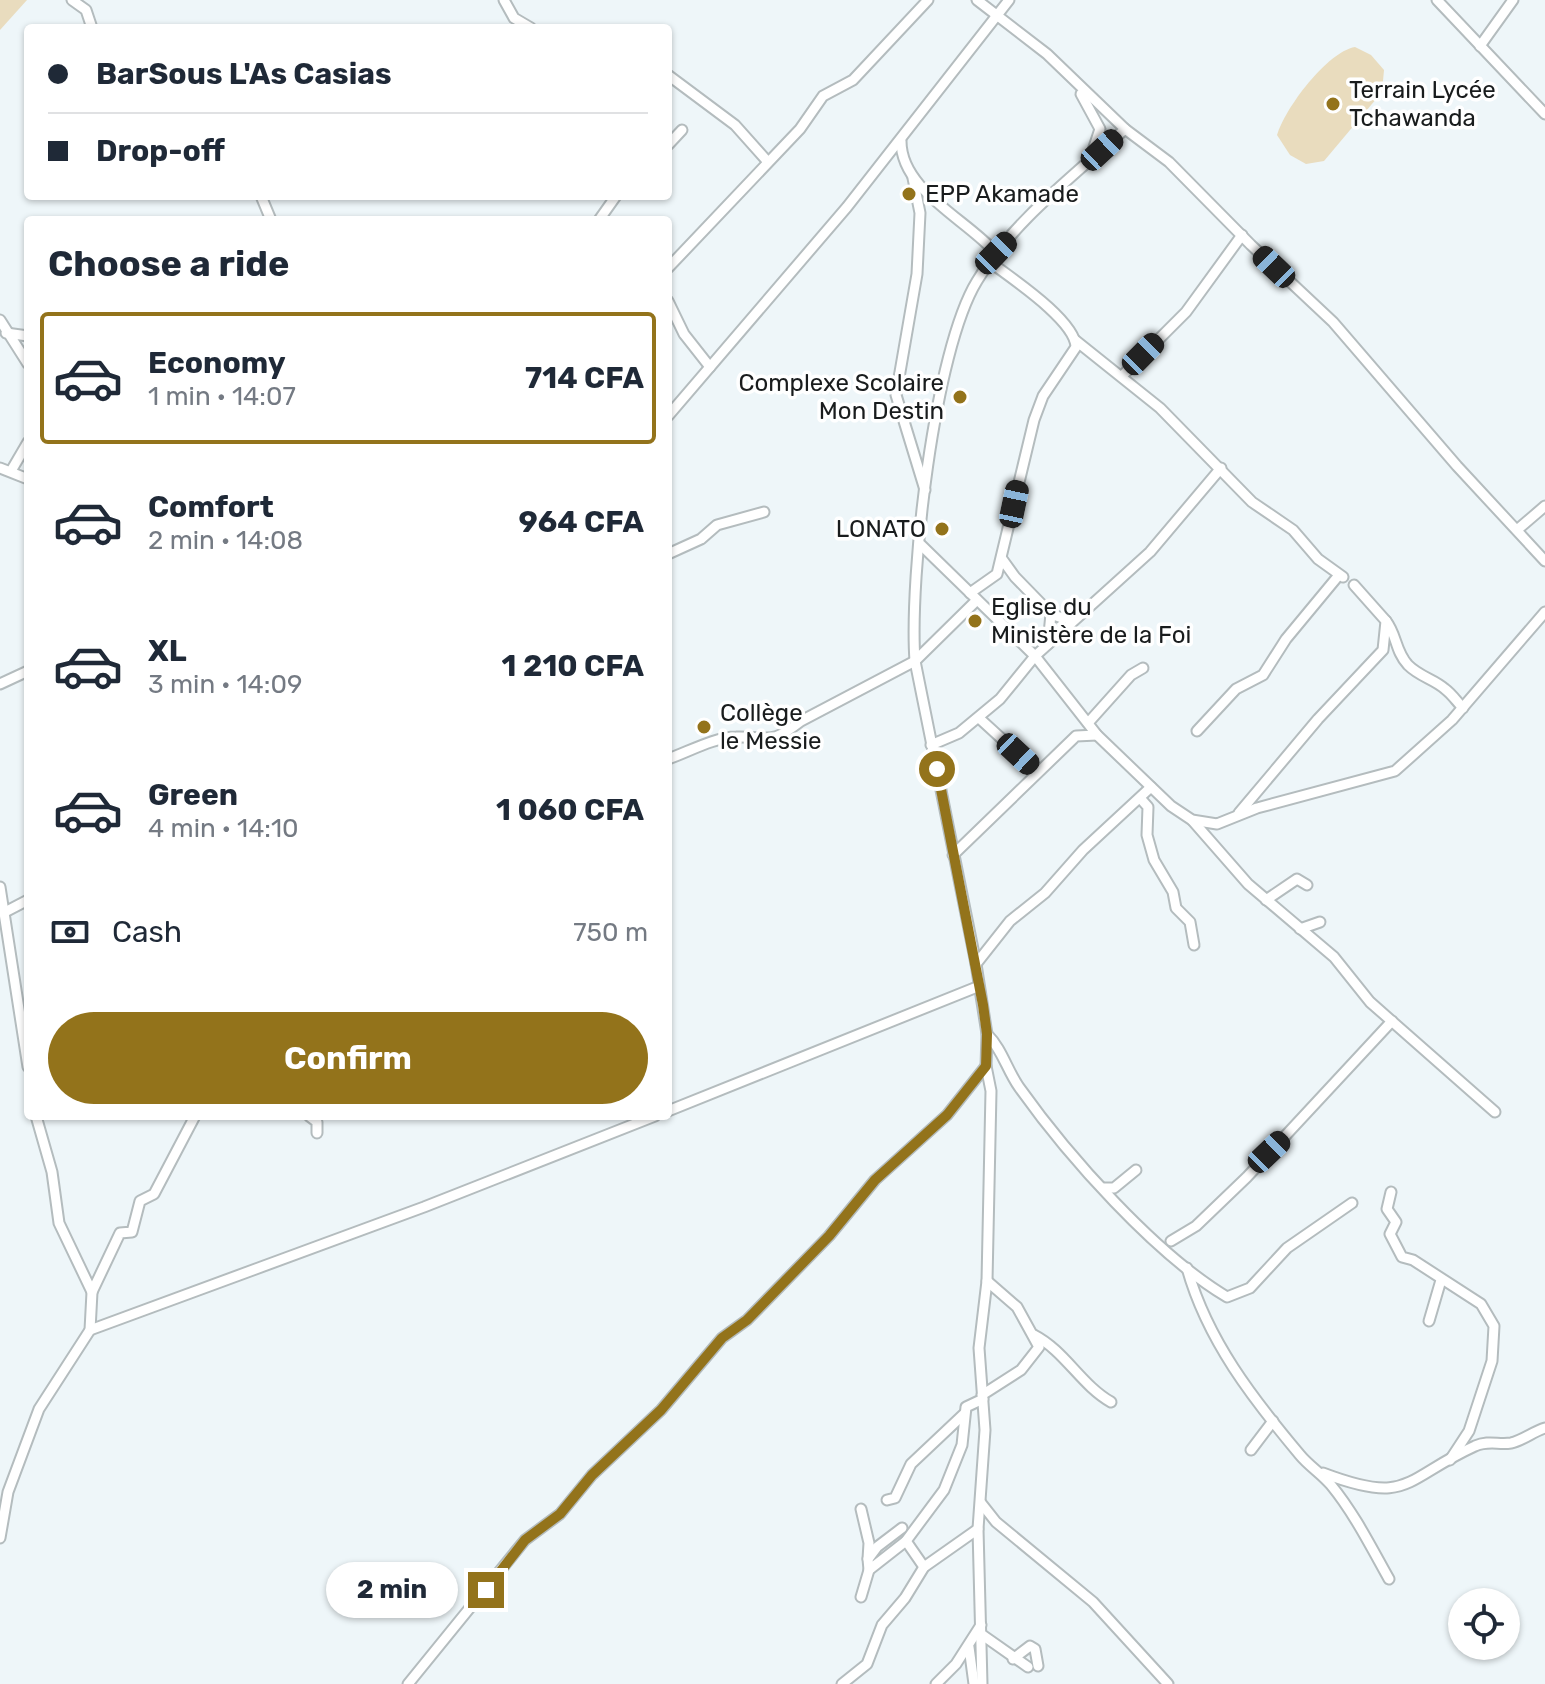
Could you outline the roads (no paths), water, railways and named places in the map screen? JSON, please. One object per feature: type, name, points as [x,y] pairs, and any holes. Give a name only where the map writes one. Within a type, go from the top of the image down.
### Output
[{"type":"street","points":[[72,0],[86,10],[91,24]]},
{"type":"street","points":[[504,0],[514,18],[524,24]]},
{"type":"street","points":[[672,264],[800,129],[823,96],[853,80],[928,0]]},
{"type":"street","points":[[977,0],[1047,54],[1125,129],[1169,162],[1333,322],[1545,561]]},
{"type":"street","points":[[672,411],[901,139],[1009,0]]},
{"type":"street","points":[[1437,0],[1545,114]]},
{"type":"street","points":[[1480,46],[1513,0]]},
{"type":"street","points":[[672,78],[751,139],[768,162]]},
{"type":"street","points":[[1078,86],[1100,129],[1097,145],[1085,166]]},
{"type":"street","points":[[982,1684],[978,1529],[982,1397],[979,1348],[987,1281],[991,1091],[986,1066],[987,1034],[977,987],[976,964],[915,661],[913,635],[918,565],[939,399],[959,321],[976,281],[993,258],[1125,129]]},
{"type":"street","points":[[672,141],[682,130]]},
{"type":"street","points":[[901,139],[901,159],[913,178],[1031,292],[1075,340],[1122,376],[1221,468],[1252,502],[1293,530],[1341,576],[1286,639],[1263,675],[1236,689],[1197,731]]},
{"type":"street","points":[[913,178],[920,213],[917,274],[896,395],[926,493]]},
{"type":"street","points":[[1122,376],[1186,312],[1242,235]]},
{"type":"street","points":[[672,309],[684,334],[710,367]]},
{"type":"street","points":[[0,320],[24,358]]},
{"type":"street","points":[[6,333],[24,335]]},
{"type":"street","points":[[672,758],[735,737],[768,740],[915,661],[997,574],[1034,420],[1052,382],[1073,355],[1075,340]]},
{"type":"street","points":[[11,471],[24,449]]},
{"type":"street","points":[[0,468],[24,477]]},
{"type":"street","points":[[931,745],[948,739],[1000,699],[1035,656],[1150,552],[1221,468]]},
{"type":"street","points":[[1517,530],[1545,506]]},
{"type":"street","points":[[672,552],[701,539],[717,525],[764,512]]},
{"type":"street","points":[[921,545],[1035,656],[1097,735],[1151,787],[1192,820],[1266,900],[1334,957],[1370,1002],[1495,1112]]},
{"type":"street","points":[[1002,559],[1051,614],[1062,618],[1077,617]]},
{"type":"street","points":[[918,565],[941,565]]},
{"type":"street","points":[[1354,585],[1394,631],[1395,648],[1408,664],[1426,681],[1443,687],[1463,708]]},
{"type":"street","points":[[1192,820],[1217,824],[1239,813],[1395,771],[1463,708],[1545,612]]},
{"type":"street","points":[[1048,644],[1051,614]]},
{"type":"street","points":[[1239,813],[1318,719],[1383,650],[1386,621]]},
{"type":"street","points":[[953,855],[1076,736],[1085,720],[1131,675],[1143,668]]},
{"type":"street","points":[[0,684],[24,673]]},
{"type":"street","points":[[979,718],[1038,772]]},
{"type":"street","points":[[1076,736],[1097,735]]},
{"type":"street","points":[[976,964],[1010,921],[1045,893],[1083,850],[1151,787]]},
{"type":"street","points":[[1140,798],[1148,807],[1147,835],[1154,860],[1173,892],[1176,908],[1190,922],[1194,945]]},
{"type":"street","points":[[1266,900],[1297,879],[1307,885]]},
{"type":"street","points":[[0,887],[24,1040]]},
{"type":"street","points":[[5,912],[24,902]]},
{"type":"street","points":[[1300,929],[1320,922]]},
{"type":"street","points":[[672,1109],[977,987]]},
{"type":"street","points":[[1171,1241],[1196,1226],[1247,1177],[1392,1021]]},
{"type":"street","points":[[987,1034],[1018,1086],[1104,1188],[1187,1268],[1227,1297],[1250,1288],[1287,1248],[1352,1203]]},
{"type":"street","points":[[408,1684],[525,1540],[560,1514],[592,1475],[661,1410],[722,1338],[747,1320],[829,1236],[875,1180],[947,1115],[986,1066]]},
{"type":"street","points":[[37,1120],[52,1172],[59,1223],[92,1292]]},
{"type":"street","points":[[0,1538],[8,1492],[39,1409],[90,1330],[92,1292],[120,1233],[132,1232],[140,1201],[154,1194],[193,1120]]},
{"type":"street","points":[[314,1120],[317,1133]]},
{"type":"street","points":[[90,1330],[424,1207],[645,1120]]},
{"type":"street","points":[[1104,1188],[1114,1188],[1136,1170]]},
{"type":"street","points":[[1391,1192],[1387,1201],[1396,1222],[1390,1234],[1402,1257],[1413,1260],[1481,1304],[1494,1326],[1492,1361],[1469,1431],[1450,1460]]},
{"type":"street","points":[[1187,1268],[1214,1339],[1273,1421],[1330,1484],[1363,1531],[1389,1579]]},
{"type":"street","points":[[1429,1321],[1441,1280]]},
{"type":"street","points":[[887,1500],[895,1498],[911,1464],[964,1414],[970,1402],[1021,1370],[1035,1356],[1039,1347],[1017,1307],[987,1281]]},
{"type":"street","points":[[1034,1335],[1069,1362],[1091,1389],[1111,1402]]},
{"type":"street","points":[[869,1570],[906,1541],[944,1490],[962,1445],[964,1414]]},
{"type":"street","points":[[1251,1450],[1273,1421]]},
{"type":"street","points":[[1316,1471],[1373,1489],[1396,1489],[1425,1478],[1450,1460],[1485,1442],[1512,1443],[1545,1428]]},
{"type":"street","points":[[981,1503],[996,1522],[1053,1574],[1120,1627],[1168,1684]]},
{"type":"street","points":[[861,1509],[869,1543],[869,1570],[861,1597]]},
{"type":"street","points":[[868,1559],[902,1528]]},
{"type":"street","points":[[842,1684],[873,1656],[882,1625],[905,1598],[924,1567],[978,1529]]},
{"type":"street","points":[[906,1541],[924,1567]]},
{"type":"street","points":[[936,1684],[956,1664],[981,1630]]},
{"type":"street","points":[[981,1630],[1013,1659],[1033,1666],[1035,1649],[1030,1646],[1013,1659]]},
{"type":"street","points":[[970,1643],[974,1684]]},
{"type":"place","name":"Terrain Lycée Tchawanda","points":[[1333,104]]},
{"type":"place","name":"EPP Akamade","points":[[909,194]]},
{"type":"place","name":"Complexe Scolaire Mon Destin","points":[[960,397]]},
{"type":"place","name":"LONATO","points":[[942,529]]},
{"type":"place","name":"Eglise du Ministère de la Foi","points":[[975,621]]},
{"type":"place","name":"Collège le Messie","points":[[704,727]]}]
